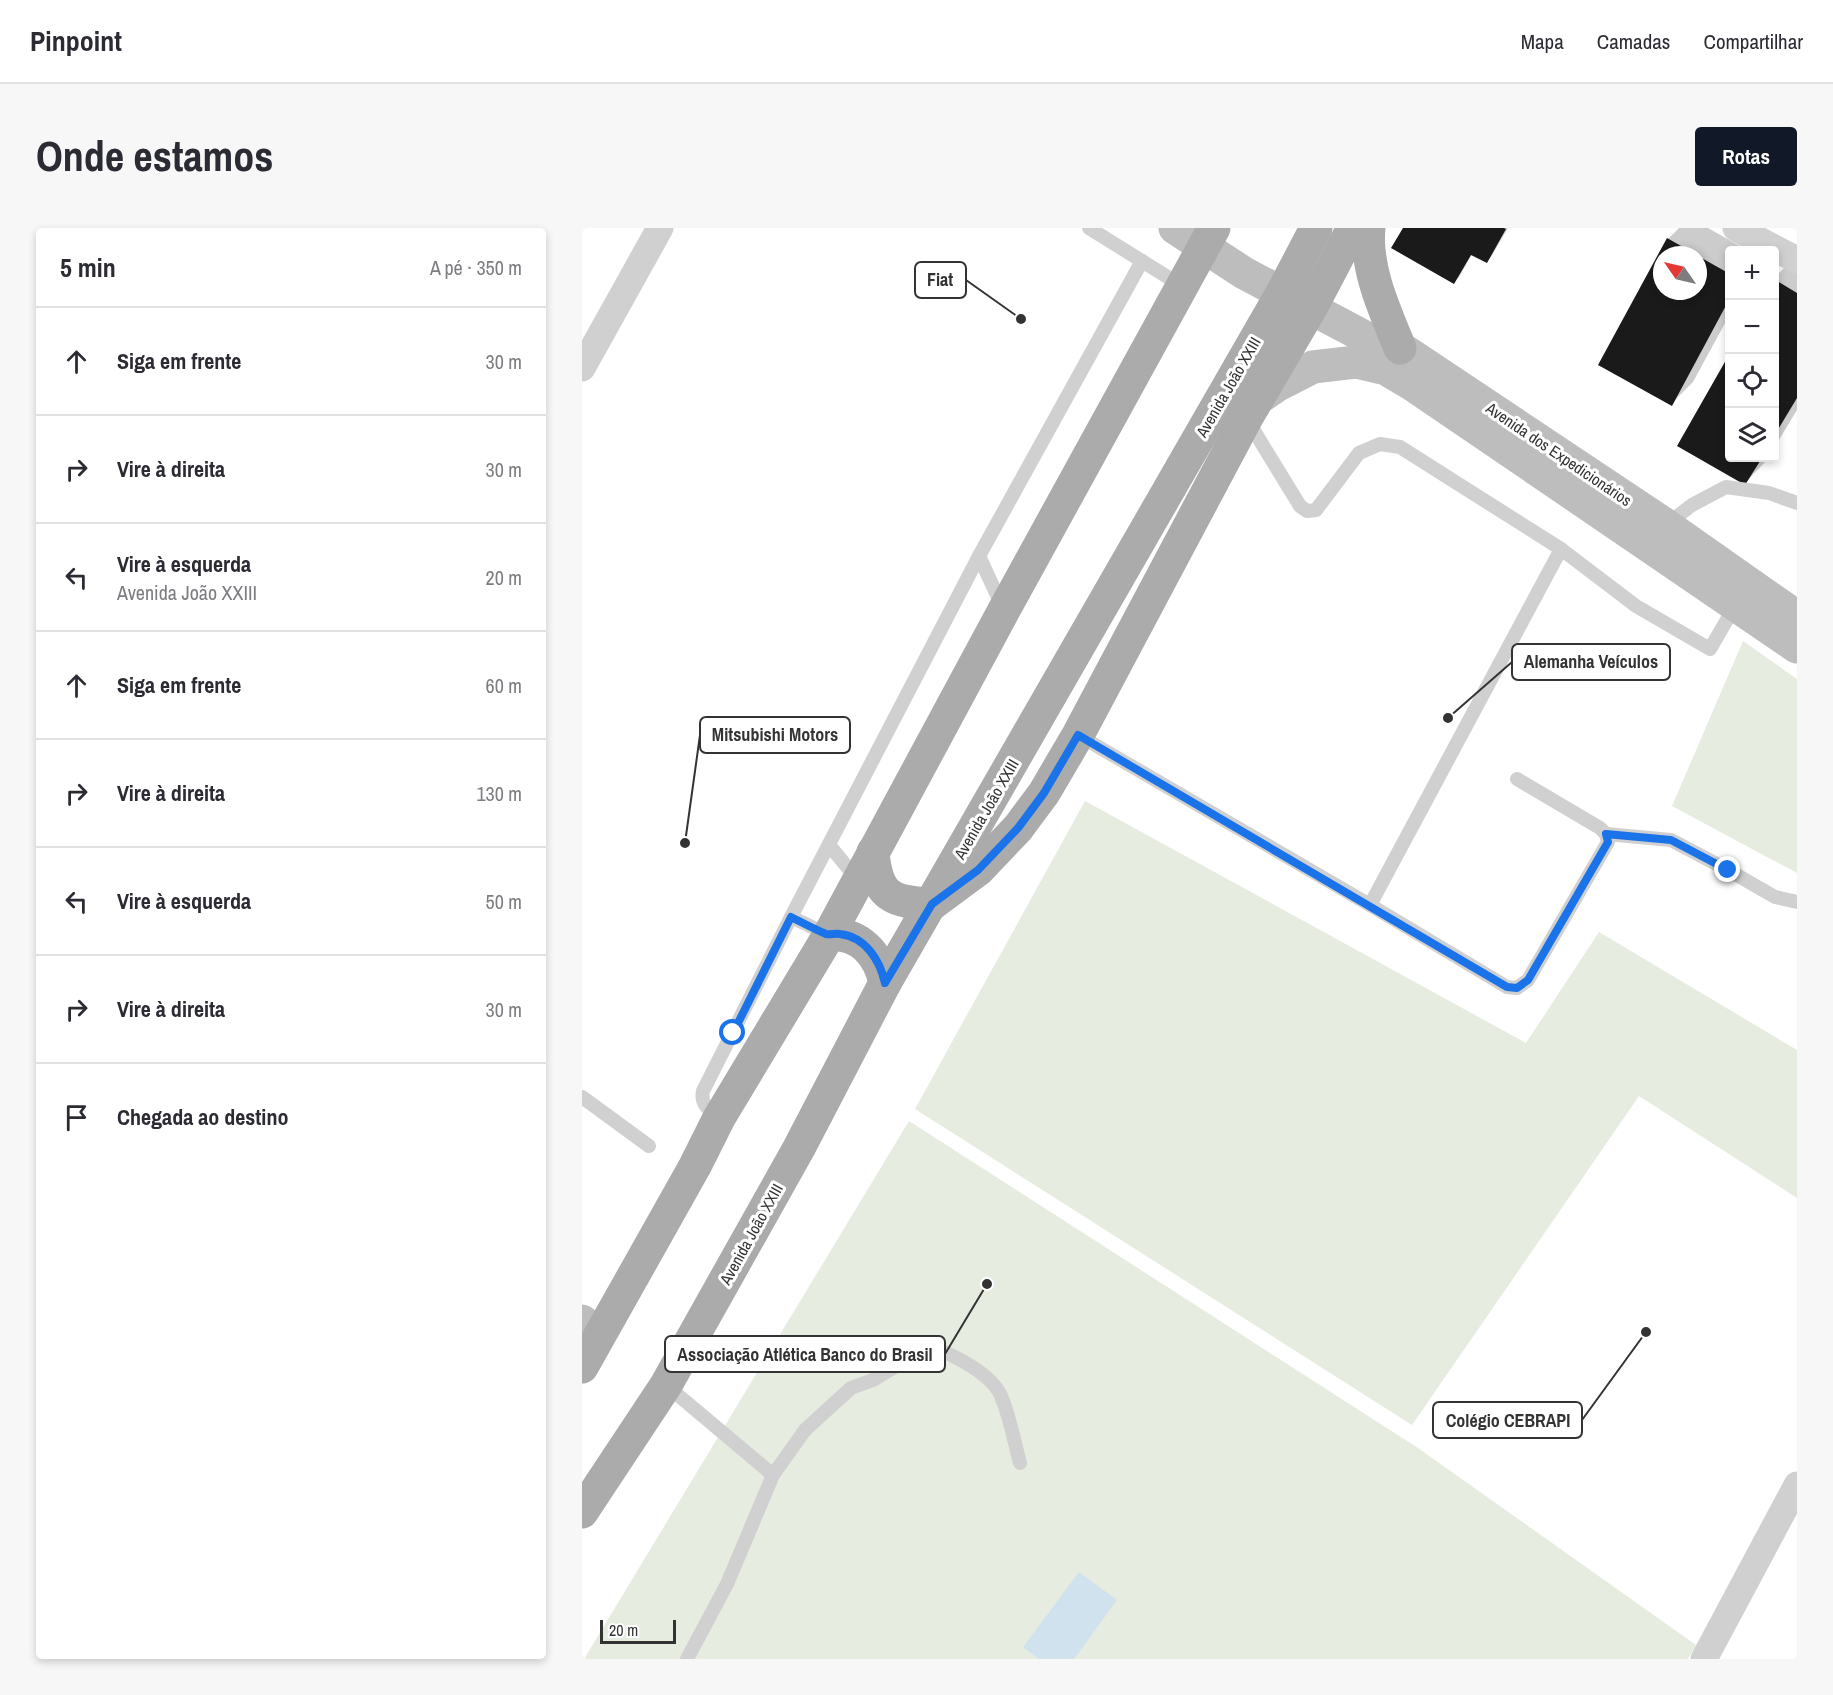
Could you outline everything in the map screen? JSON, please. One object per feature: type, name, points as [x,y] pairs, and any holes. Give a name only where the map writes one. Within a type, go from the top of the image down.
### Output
[{"type":"main road","name":"Avenida dos Expedicionários","points":[[1175,228],[1209,237],[1244,273],[1365,337],[1393,358],[1666,525],[1797,617]]},
{"type":"main road","name":"Avenida João XXIII","points":[[582,1512],[666,1384],[799,1148],[885,983],[1282,293],[1316,228]]},
{"type":"main road","points":[[865,866],[875,872],[886,893],[900,900],[932,904],[978,870],[1018,828],[1044,793],[1078,735],[1353,228]]},
{"type":"main road","points":[[1253,409],[1278,385],[1313,366],[1393,358],[1372,272],[1369,228]]},
{"type":"main road","points":[[582,1366],[591,1328],[695,1166],[719,1118],[829,935],[1209,237]]},
{"type":"main road","name":"Avenida dos Expedicionários","points":[[1393,358],[1413,385],[1797,647]]},
{"type":"main road","points":[[829,935],[840,934],[865,944],[882,969],[885,983]]},
{"type":"street","points":[[582,368],[660,228]]},
{"type":"street","points":[[1736,228],[1797,260]]},
{"type":"street","points":[[1704,1659],[1797,1485]]},
{"type":"lane","points":[[1089,228],[1182,286]]},
{"type":"lane","points":[[719,1118],[705,1105],[702,1098],[703,1091],[979,556],[1142,261]]},
{"type":"lane","points":[[1253,409],[1300,506],[1307,511],[1316,510],[1359,453],[1380,444],[1400,447],[1562,549],[1636,606],[1710,649],[1735,606]]},
{"type":"lane","points":[[1666,525],[1692,505],[1726,487],[1769,493],[1797,502]]},
{"type":"lane","points":[[1370,905],[1562,549]]},
{"type":"lane","points":[[979,556],[1004,610]]},
{"type":"lane","points":[[1078,735],[1507,987],[1517,988],[1528,980],[1608,842],[1606,834],[1600,828],[1516,779]]},
{"type":"lane","points":[[1606,834],[1671,840],[1775,897],[1797,903]]},
{"type":"lane","points":[[829,845],[865,866]]},
{"type":"lane","points":[[791,917],[829,935]]},
{"type":"lane","points":[[582,1097],[650,1146]]},
{"type":"lane","points":[[687,1659],[727,1584],[773,1474],[806,1430],[851,1388],[873,1380],[929,1346],[950,1354],[981,1373],[1000,1394],[1020,1463]]},
{"type":"lane","points":[[666,1384],[773,1474]]},
{"type":"shaded area","points":[[1743,641],[1797,679],[1797,873],[1672,806]]},
{"type":"shaded area","points":[[1085,801],[1526,1043],[1599,932],[1797,1050],[1797,1198],[1639,1096],[1412,1425],[915,1109]]},
{"type":"shaded area","points":[[909,1121],[1418,1448],[1696,1645],[1688,1659],[584,1659]]},
{"type":"water","points":[[1079,1572],[1117,1600],[1074,1659],[1039,1659],[1023,1647]]},
{"type":"building","points":[[1403,228],[1506,229],[1487,263],[1471,255],[1454,284],[1391,248]]},
{"type":"building","points":[[1667,238],[1681,246],[1663,246]]},
{"type":"building","points":[[1707,261],[1725,271],[1725,307],[1672,406],[1598,365],[1653,264],[1653,300],[1707,300]]},
{"type":"building","points":[[1779,282],[1797,293],[1797,398],[1779,428]]},
{"type":"building","points":[[1725,362],[1725,462],[1759,462],[1745,485],[1677,446]]},
{"type":"place","name":"Fiat","points":[[1021,319]]},
{"type":"place","name":"Alemanha Veículos","points":[[1448,718]]},
{"type":"place","name":"Mitsubishi Motors","points":[[685,843]]},
{"type":"place","name":"Associação Atlética Banco do Brasil","points":[[987,1284]]},
{"type":"place","name":"Colégio CEBRAPI","points":[[1646,1332]]},
{"type":"route","points":[[733,1033],[791,917],[829,935],[840,934],[865,944],[882,969],[885,983],[932,904],[978,870],[1018,828],[1044,793],[1078,735],[1507,987],[1517,988],[1528,980],[1608,842],[1606,834],[1671,840],[1728,870]]}]
